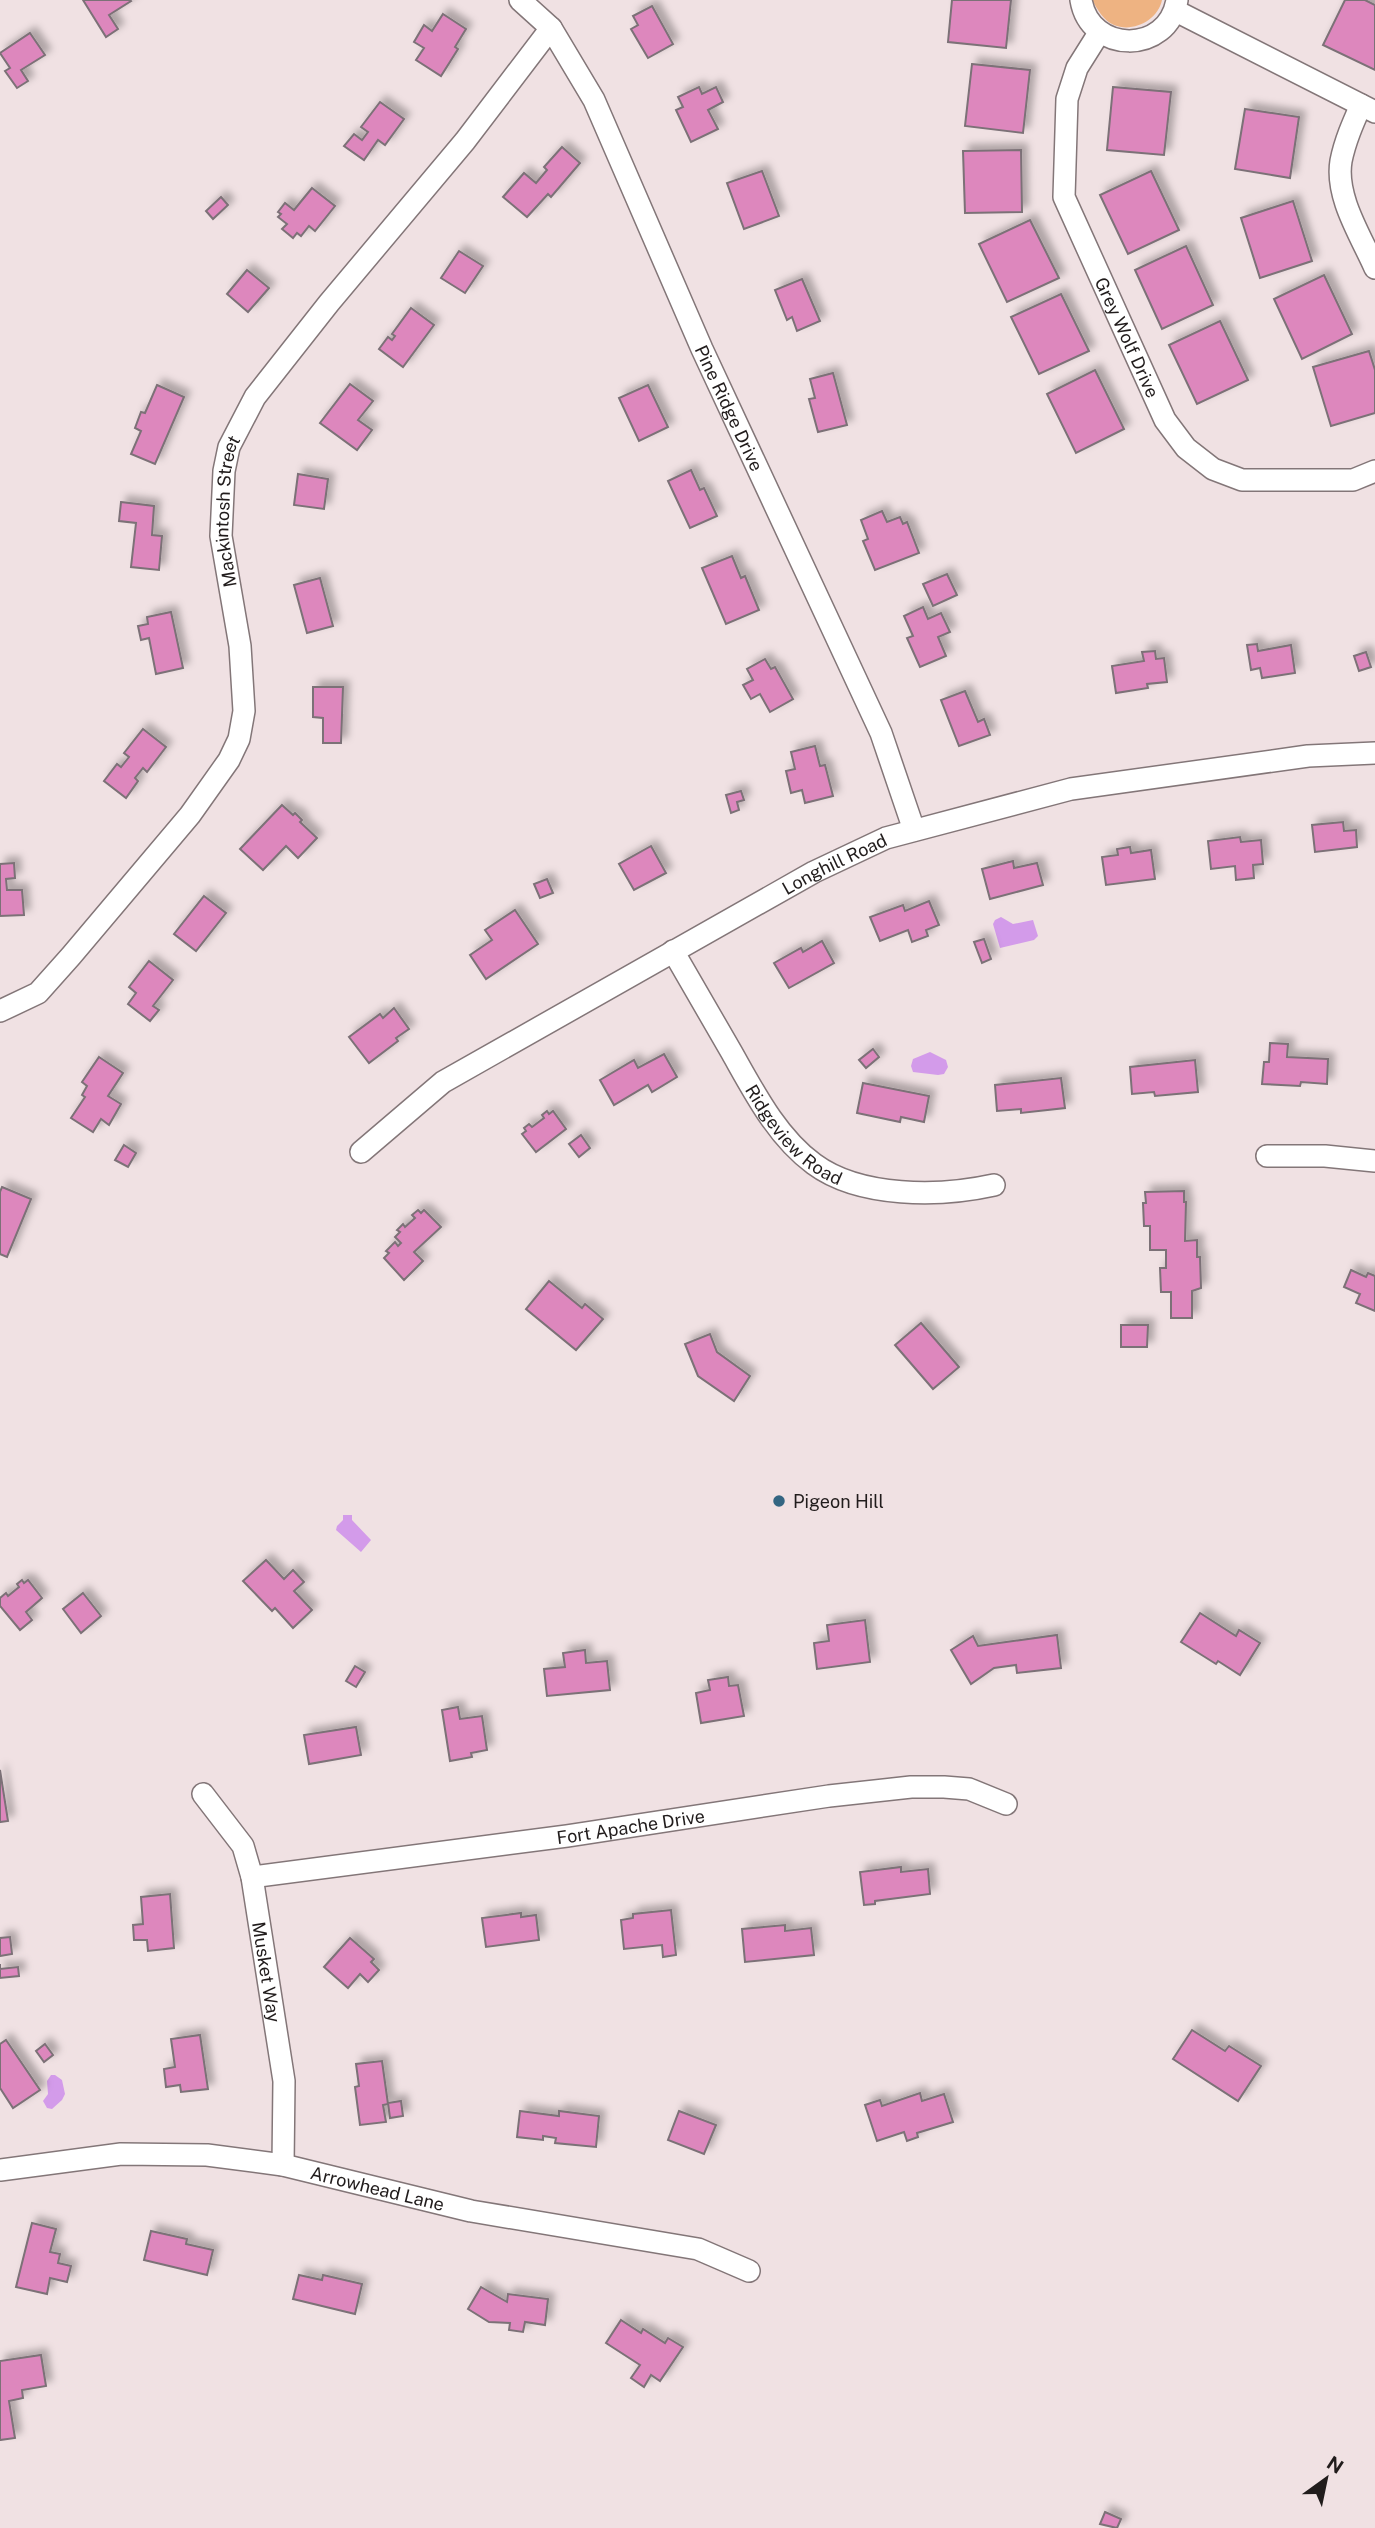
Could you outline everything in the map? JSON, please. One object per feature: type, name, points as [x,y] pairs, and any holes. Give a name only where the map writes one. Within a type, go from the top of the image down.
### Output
[{"type":"street","name":"Pine Ridge Drive","points":[[520,0],[551,28],[594,100],[702,349],[881,733],[914,830]]},
{"type":"street","points":[[1081,0],[1083,11],[1099,33],[1127,42],[1148,38],[1166,26],[1177,6],[1368,108],[1348,135],[1340,163],[1342,195],[1375,268]]},
{"type":"street","name":"Mackintosh Street","points":[[0,1010],[38,993],[71,956],[190,815],[229,760],[239,739],[244,711],[240,646],[221,536],[224,471],[229,447],[255,397],[465,141],[551,28]]},
{"type":"street","name":"Grey Wolf Drive","points":[[1099,33],[1077,68],[1067,99],[1064,197],[1165,420],[1186,448],[1213,469],[1242,480],[1353,480],[1375,471]]},
{"type":"street","name":"Longhill Road","points":[[361,1152],[443,1082],[814,872],[886,838],[1071,789],[1308,756],[1375,753]]},
{"type":"street","name":"Ridgeview Road","points":[[673,951],[758,1100],[800,1153],[815,1165],[846,1182],[882,1189],[945,1191],[995,1185]]},
{"type":"street","points":[[1268,1156],[1325,1156],[1375,1161]]},
{"type":"street","name":"Fort Apache Drive","points":[[252,1877],[567,1836],[829,1796],[911,1787],[969,1789],[1006,1804]]},
{"type":"street","name":"Musket Way","points":[[203,1794],[243,1846],[252,1877],[284,2081],[283,2165]]},
{"type":"street","name":"Arrowhead Lane","points":[[0,2170],[121,2154],[207,2155],[283,2165],[471,2211],[698,2249],[749,2271]]},
{"type":"shaded area","points":[[1092,0],[1162,0],[1160,7],[1144,23],[1121,27],[1110,23]]},
{"type":"shaded area","points":[[1001,917],[1013,924],[1033,920],[1038,936],[1034,940],[1000,948],[993,924]]},
{"type":"shaded area","points":[[930,1052],[946,1060],[948,1067],[944,1074],[913,1072],[913,1059]]},
{"type":"shaded area","points":[[343,1515],[352,1515],[352,1520],[371,1540],[361,1552],[336,1530],[343,1520]]},
{"type":"shaded area","points":[[51,2075],[62,2080],[65,2094],[52,2109],[47,2108],[43,2101],[48,2094],[47,2081]]},
{"type":"building","points":[[83,0],[131,1],[109,15],[118,29],[106,37]]},
{"type":"building","points":[[952,0],[1011,0],[1006,48],[948,42]]},
{"type":"building","points":[[1345,0],[1365,0],[1375,5],[1375,70],[1323,45]]},
{"type":"building","points":[[652,6],[673,44],[648,58],[631,29],[638,25],[633,16]]},
{"type":"building","points":[[443,14],[466,29],[455,47],[458,49],[441,76],[416,60],[424,48],[414,42],[424,25],[432,31]]},
{"type":"building","points":[[30,33],[45,55],[21,70],[28,81],[17,88],[5,71],[10,68],[0,53]]},
{"type":"building","points":[[972,64],[1030,70],[1023,133],[965,126]]},
{"type":"building","points":[[699,87],[702,94],[716,87],[723,102],[708,110],[718,129],[691,142],[676,110],[683,107],[678,97]]},
{"type":"building","points":[[1113,87],[1171,92],[1164,155],[1107,150]]},
{"type":"building","points":[[380,102],[404,119],[385,145],[378,140],[364,160],[344,146],[354,134],[362,140],[368,132],[361,127]]},
{"type":"building","points":[[1245,109],[1299,117],[1290,178],[1235,169]]},
{"type":"building","points":[[562,147],[580,163],[551,197],[548,194],[527,217],[503,197],[524,173],[536,183],[547,170],[544,167]]},
{"type":"building","points":[[1021,150],[1022,212],[965,213],[963,151]]},
{"type":"building","points":[[762,171],[779,216],[744,229],[727,183]]},
{"type":"building","points":[[1151,171],[1179,230],[1128,254],[1100,195]]},
{"type":"building","points":[[312,188],[335,206],[315,231],[309,226],[301,236],[297,233],[293,238],[282,229],[287,224],[278,217],[281,214],[278,212],[285,203],[294,210]]},
{"type":"building","points":[[221,197],[228,205],[213,219],[206,211]]},
{"type":"building","points":[[1293,201],[1312,261],[1260,278],[1241,218]]},
{"type":"building","points":[[1030,220],[1059,278],[1007,302],[979,244]]},
{"type":"building","points":[[1186,246],[1213,305],[1162,329],[1135,270]]},
{"type":"building","points":[[459,251],[483,266],[465,293],[441,278]]},
{"type":"building","points":[[247,270],[269,288],[248,312],[227,294]]},
{"type":"building","points":[[1324,275],[1352,334],[1302,359],[1274,299]]},
{"type":"building","points":[[802,279],[820,321],[797,331],[792,317],[787,320],[775,290]]},
{"type":"building","points":[[1061,294],[1089,351],[1039,374],[1011,317]]},
{"type":"building","points":[[411,308],[434,325],[403,367],[379,349],[388,337],[392,340],[395,336],[392,334]]},
{"type":"building","points":[[1220,321],[1248,380],[1197,404],[1169,345]]},
{"type":"building","points":[[1369,351],[1375,370],[1375,413],[1331,426],[1313,367]]},
{"type":"building","points":[[1095,370],[1124,429],[1076,453],[1047,394]]},
{"type":"building","points":[[833,373],[847,425],[818,432],[809,399],[815,398],[810,379]]},
{"type":"building","points":[[350,384],[373,401],[358,420],[372,430],[357,450],[320,423]]},
{"type":"building","points":[[157,385],[184,397],[155,464],[131,454],[141,431],[135,428],[141,412],[145,413]]},
{"type":"building","points":[[648,385],[668,427],[639,441],[619,398]]},
{"type":"building","points":[[691,470],[700,490],[704,488],[717,516],[690,528],[668,481]]},
{"type":"building","points":[[298,474],[328,479],[324,509],[294,505]]},
{"type":"building","points":[[121,502],[154,506],[152,535],[162,536],[159,570],[131,567],[136,523],[119,521]]},
{"type":"building","points":[[882,511],[887,522],[900,517],[903,524],[907,522],[919,553],[875,570],[863,541],[868,539],[861,520]]},
{"type":"building","points":[[732,556],[741,578],[745,576],[759,610],[726,624],[702,568]]},
{"type":"building","points":[[947,574],[957,595],[933,606],[923,584]]},
{"type":"building","points":[[320,578],[333,626],[307,633],[294,585]]},
{"type":"building","points":[[923,607],[928,619],[941,613],[950,632],[938,637],[946,656],[920,667],[907,638],[913,636],[904,616]]},
{"type":"building","points":[[171,612],[183,668],[156,674],[149,638],[141,640],[138,626],[148,624],[147,617]]},
{"type":"building","points":[[1257,644],[1258,651],[1291,645],[1295,673],[1262,678],[1260,668],[1251,670],[1247,645]]},
{"type":"building","points":[[1155,651],[1156,659],[1164,658],[1167,682],[1147,684],[1148,688],[1116,693],[1112,666],[1144,661],[1142,652]]},
{"type":"building","points":[[1366,652],[1371,667],[1359,671],[1354,656]]},
{"type":"building","points":[[765,659],[771,669],[775,667],[793,699],[770,712],[760,694],[751,699],[743,685],[753,680],[747,669]]},
{"type":"building","points":[[313,687],[343,687],[341,743],[323,743],[323,718],[313,717]]},
{"type":"building","points":[[965,691],[978,722],[984,719],[990,735],[959,746],[941,700]]},
{"type":"building","points":[[143,729],[166,747],[147,772],[143,768],[135,778],[138,781],[126,798],[104,781],[117,764],[121,767],[129,757],[124,753]]},
{"type":"building","points":[[815,746],[820,766],[825,765],[833,796],[805,803],[802,790],[791,793],[786,771],[795,769],[791,752]]},
{"type":"building","points":[[741,791],[744,800],[737,802],[739,810],[731,813],[726,795]]},
{"type":"building","points":[[282,805],[293,815],[295,813],[302,820],[300,822],[317,838],[298,858],[286,846],[263,870],[240,849]]},
{"type":"building","points":[[1343,822],[1344,831],[1356,830],[1357,847],[1315,852],[1312,825]]},
{"type":"building","points":[[1240,837],[1241,842],[1261,840],[1263,864],[1253,865],[1254,878],[1236,880],[1235,866],[1211,869],[1208,841]]},
{"type":"building","points":[[651,846],[666,873],[634,890],[619,864]]},
{"type":"building","points":[[1130,847],[1131,853],[1151,850],[1155,879],[1106,885],[1102,857],[1118,855],[1117,849]]},
{"type":"building","points":[[1013,861],[1014,868],[1037,863],[1043,885],[990,899],[982,869]]},
{"type":"building","points":[[14,863],[15,878],[6,879],[7,890],[22,890],[24,915],[0,916],[0,864]]},
{"type":"building","points":[[547,879],[553,893],[540,898],[534,884]]},
{"type":"building","points":[[204,896],[226,913],[196,951],[174,934]]},
{"type":"building","points":[[929,901],[939,925],[926,930],[928,936],[912,942],[908,930],[880,941],[870,917],[903,905],[905,911]]},
{"type":"building","points":[[515,910],[538,944],[486,979],[470,955],[492,940],[485,930]]},
{"type":"building","points":[[984,939],[991,959],[982,963],[974,942]]},
{"type":"building","points":[[822,941],[834,963],[789,988],[774,963],[801,948],[803,952]]},
{"type":"building","points":[[149,961],[173,980],[153,1006],[159,1010],[150,1021],[128,1004],[136,993],[129,987]]},
{"type":"building","points":[[394,1008],[409,1029],[369,1063],[349,1037],[380,1014],[383,1018]]},
{"type":"building","points":[[1270,1043],[1288,1044],[1287,1057],[1328,1059],[1327,1084],[1262,1084],[1264,1062],[1269,1062]]},
{"type":"building","points":[[873,1049],[879,1057],[866,1068],[859,1060]]},
{"type":"building","points":[[664,1054],[677,1077],[652,1092],[648,1085],[614,1105],[600,1080],[634,1060],[638,1068]]},
{"type":"building","points":[[99,1057],[123,1073],[108,1096],[121,1104],[109,1125],[101,1119],[93,1132],[71,1118],[85,1097],[82,1095],[87,1086],[82,1082]]},
{"type":"building","points":[[1195,1060],[1198,1092],[1155,1096],[1154,1092],[1132,1094],[1130,1067]]},
{"type":"building","points":[[1061,1078],[1065,1108],[1021,1113],[1021,1109],[997,1111],[995,1085]]},
{"type":"building","points":[[863,1083],[929,1096],[924,1122],[901,1117],[900,1122],[857,1113]]},
{"type":"building","points":[[547,1111],[549,1114],[553,1111],[566,1129],[536,1152],[522,1134],[529,1124],[532,1127],[544,1118],[542,1115]]},
{"type":"building","points":[[581,1135],[590,1148],[579,1157],[569,1144]]},
{"type":"building","points":[[124,1145],[136,1153],[128,1167],[115,1160]]},
{"type":"building","points":[[2,1187],[31,1199],[7,1257],[0,1254]]},
{"type":"building","points":[[1184,1191],[1185,1241],[1197,1240],[1201,1288],[1192,1291],[1192,1318],[1171,1318],[1171,1292],[1161,1292],[1160,1268],[1166,1268],[1166,1250],[1150,1250],[1150,1226],[1144,1226],[1143,1203],[1146,1203],[1145,1192]]},
{"type":"building","points":[[418,1210],[421,1213],[424,1210],[441,1227],[414,1252],[423,1261],[404,1280],[384,1258],[389,1253],[386,1251],[395,1242],[398,1246],[401,1243],[395,1237],[400,1232],[397,1230],[415,1218],[412,1215]]},
{"type":"building","points":[[1351,1270],[1366,1277],[1368,1273],[1375,1276],[1375,1311],[1356,1303],[1360,1294],[1344,1287]]},
{"type":"building","points":[[549,1281],[582,1308],[585,1304],[603,1319],[576,1350],[526,1309]]},
{"type":"building","points":[[921,1323],[959,1367],[933,1389],[895,1345]]},
{"type":"building","points":[[1121,1325],[1148,1325],[1147,1347],[1121,1347]]},
{"type":"building","points":[[710,1334],[717,1352],[750,1376],[734,1401],[698,1376],[685,1344]]},
{"type":"building","points":[[266,1560],[284,1579],[293,1570],[304,1582],[294,1591],[312,1610],[293,1628],[275,1608],[272,1611],[243,1581]]},
{"type":"building","points":[[22,1580],[24,1583],[28,1580],[42,1598],[26,1612],[32,1620],[20,1630],[0,1606],[0,1598],[6,1593],[8,1596],[19,1587],[17,1584]]},
{"type":"building","points":[[83,1593],[101,1616],[81,1633],[63,1609]]},
{"type":"building","points":[[1200,1613],[1236,1636],[1239,1630],[1260,1643],[1240,1675],[1218,1661],[1216,1664],[1181,1642]]},
{"type":"building","points":[[865,1620],[870,1662],[817,1669],[814,1643],[829,1641],[827,1625]]},
{"type":"building","points":[[1057,1635],[1061,1668],[1017,1673],[1016,1665],[994,1668],[971,1684],[951,1650],[973,1636],[978,1646]]},
{"type":"building","points":[[585,1650],[586,1663],[607,1661],[610,1690],[547,1696],[544,1669],[565,1667],[563,1653]]},
{"type":"building","points":[[355,1666],[365,1672],[356,1687],[346,1681]]},
{"type":"building","points":[[728,1677],[729,1686],[738,1685],[744,1716],[701,1723],[696,1693],[710,1690],[708,1680]]},
{"type":"building","points":[[458,1707],[460,1719],[482,1716],[487,1750],[471,1753],[472,1757],[450,1761],[442,1710]]},
{"type":"building","points":[[356,1727],[361,1755],[309,1764],[304,1735]]},
{"type":"building","points":[[0,1770],[8,1821],[0,1822]]},
{"type":"building","points":[[901,1867],[901,1872],[928,1869],[930,1894],[875,1901],[875,1904],[864,1905],[860,1872]]},
{"type":"building","points":[[170,1894],[174,1948],[148,1951],[147,1940],[134,1940],[133,1925],[143,1924],[141,1897]]},
{"type":"building","points":[[671,1910],[676,1955],[663,1957],[662,1945],[624,1949],[621,1920],[633,1918],[633,1914]]},
{"type":"building","points":[[521,1913],[521,1917],[536,1915],[539,1940],[486,1947],[482,1918]]},
{"type":"building","points":[[785,1925],[785,1931],[811,1928],[814,1955],[745,1962],[742,1929]]},
{"type":"building","points":[[10,1937],[12,1954],[0,1956],[0,1938]]},
{"type":"building","points":[[350,1938],[374,1959],[371,1962],[379,1970],[368,1982],[360,1974],[348,1988],[324,1967]]},
{"type":"building","points":[[18,1967],[19,1976],[0,1978],[0,1969]]},
{"type":"building","points":[[1192,2030],[1225,2051],[1229,2046],[1261,2066],[1238,2101],[1173,2059]]},
{"type":"building","points":[[200,2035],[208,2089],[181,2092],[180,2085],[166,2087],[164,2069],[175,2067],[171,2039]]},
{"type":"building","points":[[6,2040],[40,2090],[13,2108],[0,2088],[0,2044]]},
{"type":"building","points":[[45,2044],[53,2055],[44,2062],[36,2051]]},
{"type":"building","points":[[382,2061],[388,2104],[383,2105],[386,2122],[360,2125],[355,2087],[359,2086],[356,2064]]},
{"type":"building","points":[[920,2093],[922,2101],[944,2094],[953,2122],[917,2133],[918,2137],[907,2141],[904,2132],[877,2141],[865,2105],[880,2100],[882,2106]]},
{"type":"building","points":[[401,2101],[403,2116],[390,2118],[388,2103]]},
{"type":"building","points":[[520,2111],[559,2116],[559,2111],[599,2116],[596,2147],[555,2143],[556,2138],[543,2136],[543,2140],[517,2137]]},
{"type":"building","points":[[679,2111],[716,2125],[704,2154],[668,2140]]},
{"type":"building","points":[[32,2223],[56,2229],[50,2252],[60,2254],[58,2263],[71,2266],[67,2282],[50,2278],[47,2294],[16,2287]]},
{"type":"building","points":[[151,2231],[187,2239],[186,2244],[213,2250],[207,2275],[144,2260]]},
{"type":"building","points":[[299,2275],[322,2280],[323,2275],[362,2284],[355,2314],[293,2299]]},
{"type":"building","points":[[481,2287],[507,2302],[508,2294],[548,2299],[545,2325],[525,2322],[523,2332],[509,2330],[510,2323],[489,2322],[468,2309]]},
{"type":"building","points":[[621,2320],[641,2333],[643,2329],[665,2343],[668,2338],[683,2347],[660,2381],[651,2375],[644,2387],[631,2378],[640,2365],[606,2343]]},
{"type":"building","points":[[41,2355],[46,2386],[22,2390],[23,2398],[9,2401],[15,2438],[0,2440],[0,2361]]},
{"type":"building","points":[[1105,2512],[1121,2519],[1117,2528],[1100,2524]]},
{"type":"place","name":"Pigeon Hill","points":[[779,1501]]}]
